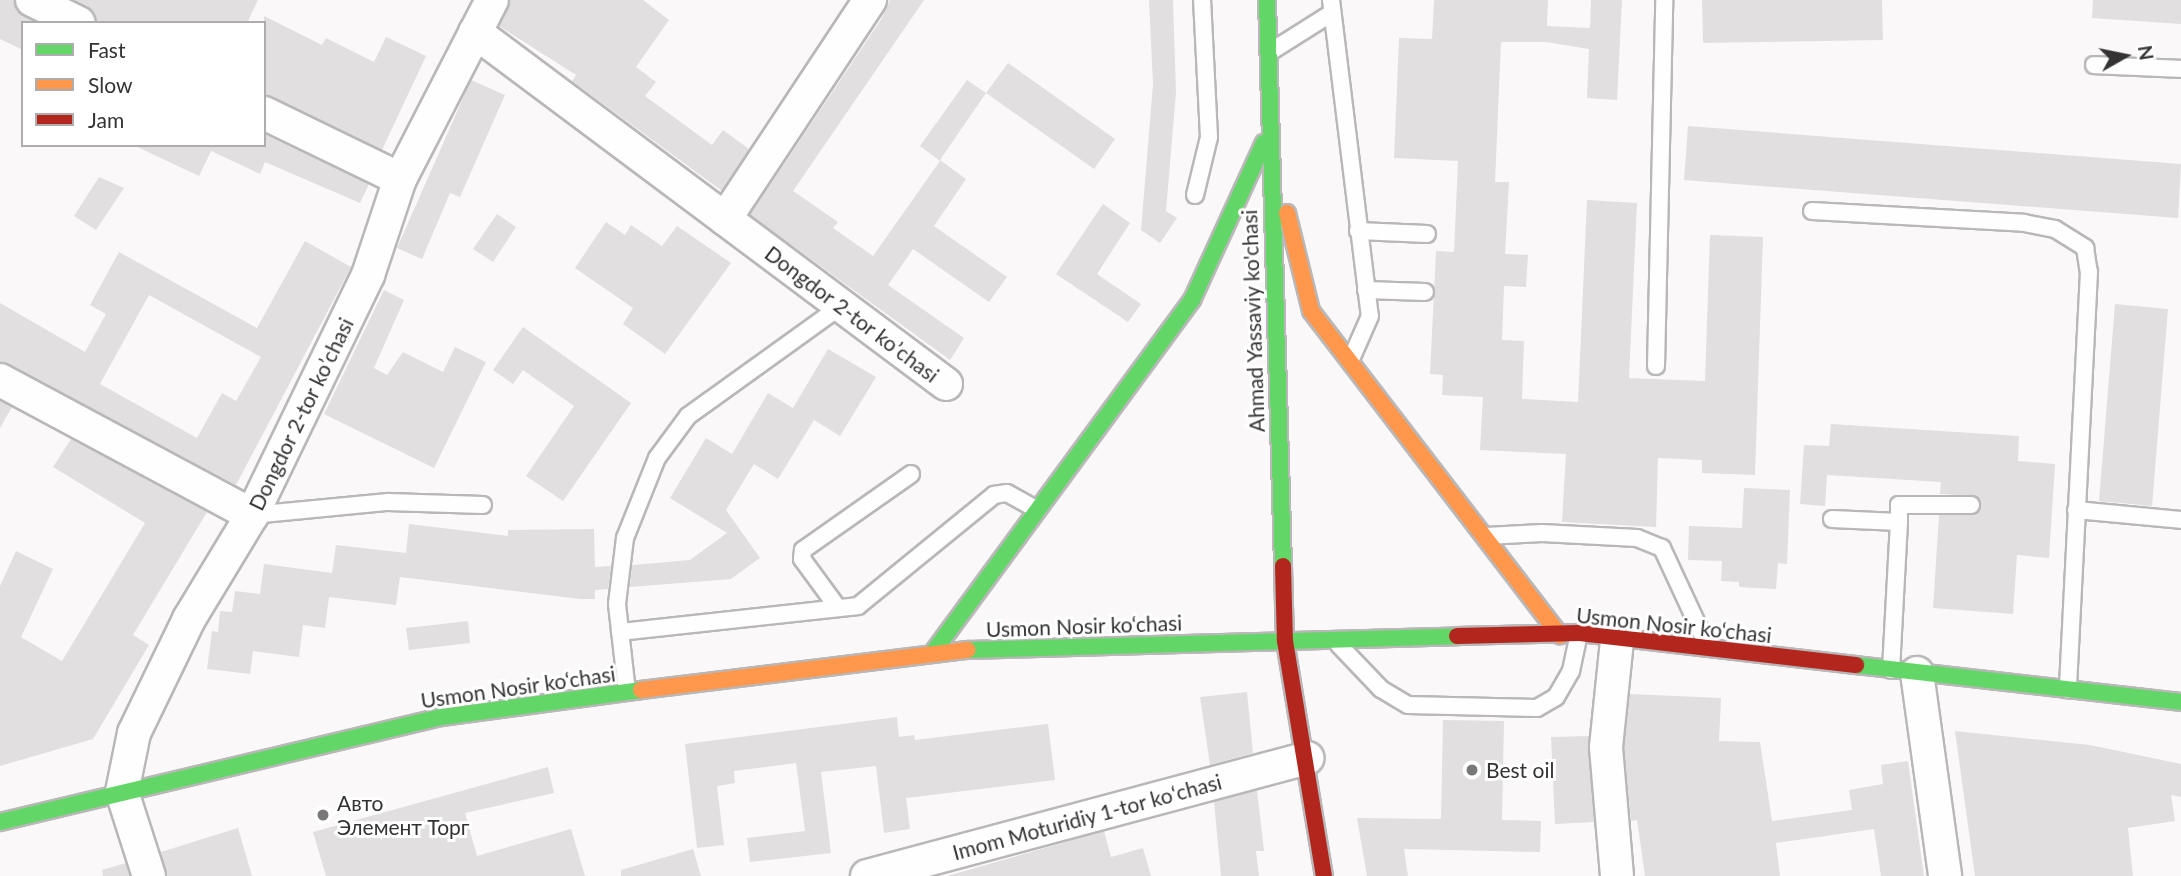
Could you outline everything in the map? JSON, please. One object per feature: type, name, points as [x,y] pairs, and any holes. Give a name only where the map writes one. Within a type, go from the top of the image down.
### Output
[{"type":"main road","name":"Ahmad Yassaviy ko'chasi","points":[[1267,0],[1268,135],[1285,641],[1307,758],[1324,876]]},
{"type":"main road","points":[[1268,135],[1311,311],[1481,537],[1560,635]]},
{"type":"main road","points":[[934,651],[1192,300],[1268,135]]},
{"type":"main road","name":"Usmon Nosir ko‘chasi","points":[[0,822],[442,717],[934,651],[1578,633],[1617,641],[2181,702]]},
{"type":"main road","points":[[0,841],[18,818]]},
{"type":"street","points":[[32,0],[75,21]]},
{"type":"street","name":"Dongdor 2-tor koʼchasi","points":[[122,792],[134,733],[190,619],[252,515],[368,275],[400,179],[492,0]]},
{"type":"street","points":[[724,219],[870,0]]},
{"type":"street","name":"Dongdor 2-tor koʼchasi","points":[[475,32],[946,384]]},
{"type":"street","points":[[266,114],[400,179]]},
{"type":"street","points":[[0,380],[252,515]]},
{"type":"street","points":[[1617,641],[1606,747],[1617,876]]},
{"type":"street","points":[[1904,672],[1945,876]]},
{"type":"street","name":"Imom Moturidiy 1-tor koʻchasi","points":[[867,876],[1307,758]]},
{"type":"street","points":[[122,792],[149,876]]},
{"type":"lane","points":[[1195,195],[1209,138],[1202,0]]},
{"type":"lane","points":[[1656,366],[1664,0]]},
{"type":"lane","points":[[1268,53],[1332,6],[1370,316],[1349,361]]},
{"type":"lane","points":[[2094,65],[2181,69]]},
{"type":"lane","points":[[1812,211],[2024,223],[2055,229],[2085,248],[2089,272],[2068,689]]},
{"type":"lane","points":[[1358,231],[1427,234]]},
{"type":"lane","points":[[1366,290],[1425,292]]},
{"type":"lane","points":[[627,692],[617,604],[625,538],[657,458],[688,416],[841,306]]},
{"type":"lane","points":[[838,608],[802,559],[803,550],[911,474]]},
{"type":"lane","points":[[620,632],[838,608],[870,600],[994,495],[1007,493],[1038,510]]},
{"type":"lane","points":[[252,515],[388,502],[483,505]]},
{"type":"lane","points":[[1904,672],[1899,505],[1971,505]]},
{"type":"lane","points":[[2076,510],[2181,520]]},
{"type":"lane","points":[[1832,520],[1899,522]]},
{"type":"lane","points":[[1481,537],[1542,533],[1637,538],[1662,548],[1710,651]]},
{"type":"lane","points":[[1336,640],[1381,689],[1408,705],[1537,708],[1556,697],[1571,671],[1578,633]]},
{"type":"building","points":[[0,0],[14,0],[17,11],[34,21],[21,21],[21,49],[0,39]]},
{"type":"building","points":[[74,0],[258,0],[248,21],[96,21],[94,12]]},
{"type":"building","points":[[510,0],[643,0],[669,20],[636,67],[656,82],[645,96],[712,145],[723,130],[749,149],[722,191],[572,81],[576,75],[499,26]]},
{"type":"building","points":[[890,0],[924,0],[793,191],[838,222],[833,228],[873,256],[940,161],[920,146],[967,80],[986,93],[940,160],[966,179],[934,226],[1007,277],[989,302],[913,249],[888,285],[964,338],[950,360],[750,215],[882,18]]},
{"type":"building","points":[[1149,0],[1173,0],[1176,92],[1166,211],[1177,218],[1160,243],[1141,230],[1153,84]]},
{"type":"building","points":[[1434,0],[1548,0],[1547,26],[1590,28],[1591,0],[1622,0],[1617,100],[1587,98],[1589,49],[1546,42],[1501,42],[1495,182],[1509,182],[1505,254],[1528,255],[1526,287],[1504,286],[1502,340],[1524,341],[1522,399],[1578,402],[1587,200],[1637,203],[1629,378],[1705,381],[1710,235],[1763,237],[1755,475],[1702,473],[1702,460],[1658,458],[1656,527],[1562,522],[1566,454],[1480,450],[1483,397],[1442,395],[1443,375],[1430,374],[1436,251],[1454,252],[1458,161],[1394,158],[1399,38],[1432,39]]},
{"type":"building","points":[[1702,0],[1882,0],[1883,40],[1703,43]]},
{"type":"building","points":[[2093,0],[2181,0],[2181,24],[2092,18]]},
{"type":"building","points":[[264,16],[322,45],[326,38],[374,62],[386,37],[426,56],[382,150],[266,96]]},
{"type":"building","points":[[1008,63],[1115,139],[1094,169],[986,93]]},
{"type":"building","points":[[471,80],[505,95],[460,197],[450,193],[422,259],[397,248]]},
{"type":"building","points":[[1688,126],[2181,164],[2178,218],[1684,180]]},
{"type":"building","points":[[266,135],[369,184],[360,203],[265,162],[260,174],[211,151],[199,176],[137,147],[266,147]]},
{"type":"building","points":[[99,177],[124,188],[96,230],[74,216]]},
{"type":"building","points":[[1103,204],[1130,223],[1097,274],[1141,304],[1128,322],[1056,274]]},
{"type":"building","points":[[497,214],[516,227],[493,262],[473,249]]},
{"type":"building","points":[[606,222],[625,235],[631,225],[662,246],[677,226],[731,263],[665,354],[623,324],[633,308],[575,268]]},
{"type":"building","points":[[305,241],[351,267],[236,485],[0,362],[0,303],[85,352],[106,314],[90,305],[119,252],[257,328]],"holes":[[[149,295],[261,357],[236,401],[222,393],[197,438],[100,384]]]},
{"type":"building","points":[[384,290],[404,300],[374,368],[387,375],[403,352],[443,372],[455,347],[486,362],[434,468],[324,414]]},
{"type":"building","points":[[2115,304],[2168,309],[2152,506],[2099,501]]},
{"type":"building","points":[[523,327],[631,403],[563,501],[526,476],[574,406],[523,370],[513,384],[493,370]]},
{"type":"building","points":[[828,349],[876,377],[840,436],[814,420],[778,479],[754,464],[726,510],[760,558],[731,579],[630,587],[632,565],[690,560],[727,533],[670,498],[706,438],[732,454],[768,393],[793,408]]},
{"type":"building","points":[[0,401],[12,407],[0,428]]},
{"type":"building","points":[[1831,424],[2019,436],[2018,461],[2055,464],[2049,558],[2017,555],[2013,614],[1933,608],[1939,515],[1976,514],[1981,506],[1976,496],[1940,494],[1941,482],[1827,475],[1825,506],[1800,504],[1804,445],[1829,446]]},
{"type":"building","points":[[71,439],[207,512],[133,635],[149,645],[93,739],[0,766],[0,586],[16,551],[53,569],[21,637],[62,661],[145,523],[53,467]]},
{"type":"building","points":[[1744,488],[1790,490],[1787,564],[1778,563],[1776,589],[1739,587],[1739,582],[1721,581],[1722,561],[1688,560],[1689,526],[1742,528]]},
{"type":"building","points":[[409,524],[508,536],[508,530],[594,529],[595,567],[611,566],[608,589],[595,590],[595,599],[580,599],[400,577],[396,605],[329,597],[325,628],[303,625],[299,657],[253,651],[250,674],[207,669],[212,631],[218,632],[220,611],[232,612],[235,591],[260,594],[264,564],[332,573],[336,545],[406,553]]},
{"type":"building","points":[[468,621],[470,643],[409,650],[406,628]]},
{"type":"building","points":[[1247,692],[1253,753],[1210,765],[1200,697]]},
{"type":"building","points":[[1630,694],[1721,698],[1719,741],[1760,742],[1772,821],[1852,810],[1849,790],[1883,784],[1881,765],[1908,761],[1924,876],[1881,876],[1874,829],[1776,843],[1780,876],[1645,876],[1637,820],[1631,821],[1624,747]]},
{"type":"building","points":[[897,717],[899,737],[914,735],[915,740],[1048,724],[1055,780],[906,798],[910,829],[884,833],[876,766],[821,772],[831,853],[750,862],[747,838],[805,831],[796,763],[734,771],[735,783],[717,786],[724,845],[697,848],[685,744]]},
{"type":"building","points":[[1443,720],[1504,721],[1502,820],[1541,821],[1540,852],[1404,849],[1408,876],[1367,876],[1357,818],[1441,819]]},
{"type":"building","points":[[1955,731],[2090,745],[2181,764],[2181,797],[2171,795],[2175,821],[2128,828],[2133,876],[1975,876]]},
{"type":"building","points":[[1589,736],[1594,822],[1555,824],[1551,737]]},
{"type":"building","points":[[548,767],[554,793],[465,813],[477,856],[571,829],[585,876],[326,876],[313,832]]},
{"type":"building","points":[[1257,790],[1264,851],[1256,851],[1259,876],[1221,876],[1214,802]]},
{"type":"building","points":[[238,828],[252,876],[167,876],[161,852]]},
{"type":"building","points":[[1104,831],[1111,857],[1143,848],[1151,876],[947,876]]},
{"type":"building","points":[[693,849],[701,876],[621,876],[621,870]]},
{"type":"building","points":[[126,863],[130,876],[103,876],[102,870]]},
{"type":"traffic: fast","points":[[1267,0],[1283,566]]},
{"type":"traffic: fast","points":[[934,651],[1192,300],[1264,143]]},
{"type":"traffic: fast","points":[[968,650],[1457,636]]},
{"type":"traffic: fast","points":[[1856,665],[2181,702]]},
{"type":"traffic: fast","points":[[0,822],[442,717],[641,690]]},
{"type":"traffic: slow","points":[[1287,213],[1311,311],[1560,635]]},
{"type":"traffic: slow","points":[[641,690],[968,650]]},
{"type":"traffic: jam","points":[[1283,566],[1285,641],[1324,876]]},
{"type":"traffic: jam","points":[[1457,636],[1579,633],[1856,665]]},
{"type":"place","name":"Best oil","points":[[1472,770]]},
{"type":"place","name":"Авто Элемент Торг","points":[[323,815]]}]
